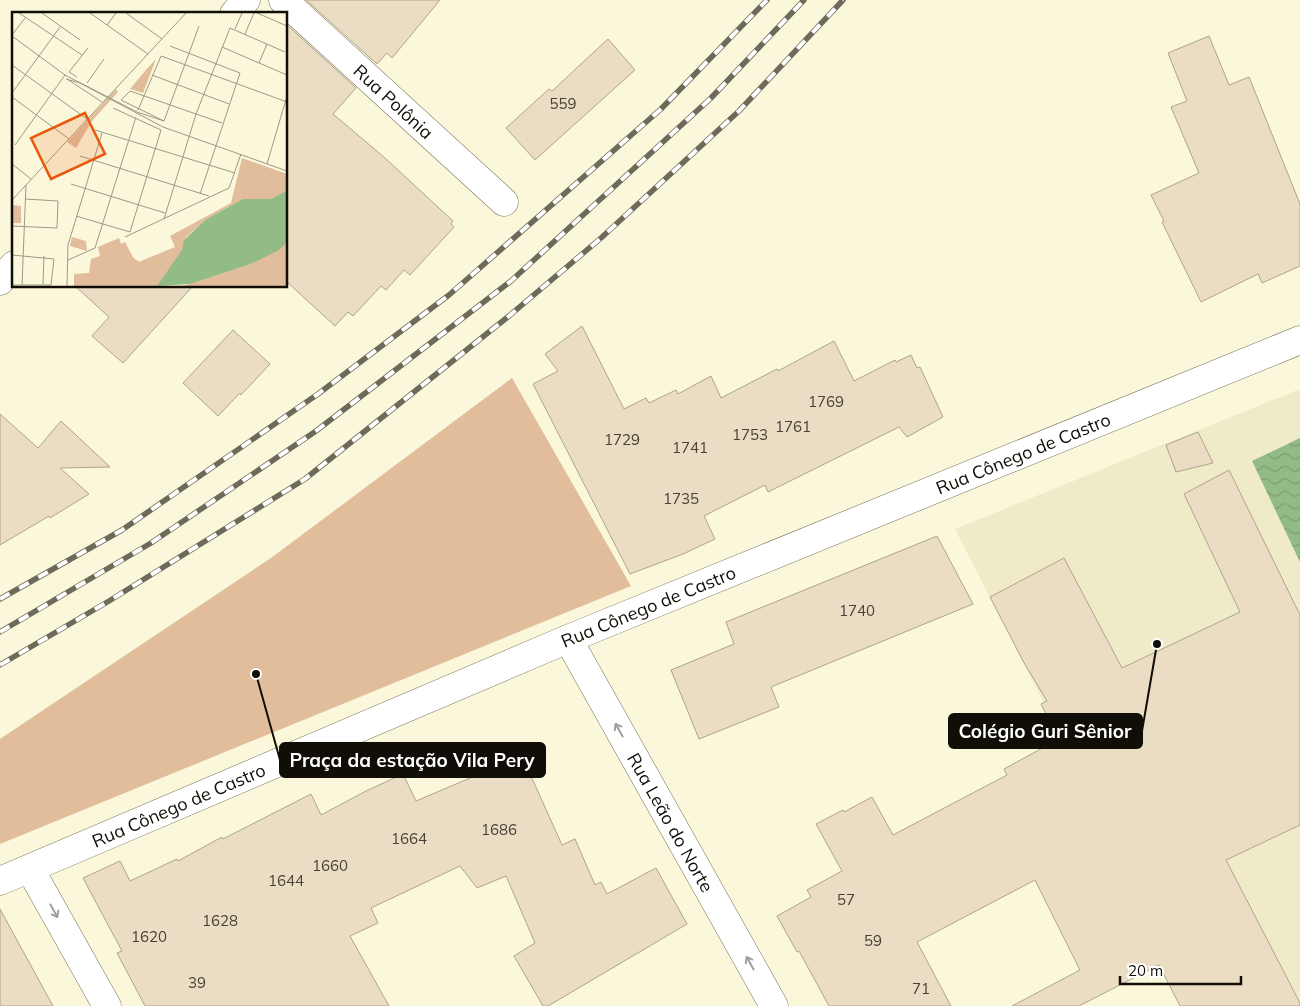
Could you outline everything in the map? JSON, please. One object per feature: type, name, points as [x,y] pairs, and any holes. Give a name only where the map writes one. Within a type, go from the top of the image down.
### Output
[{"type":"main road","points":[[236,12],[246,0]]},
{"type":"main road","name":"Rua Polônia","points":[[283,0],[504,202]]},
{"type":"main road","points":[[0,281],[12,267]]},
{"type":"main road","name":"Rua Cônego de Castro","points":[[0,881],[568,639],[1300,340]]},
{"type":"main road","name":"Rua Leão do Norte","points":[[568,639],[774,1006]]},
{"type":"main road","points":[[30,869],[107,1006]]},
{"type":"shaded area","points":[[512,378],[631,586],[0,844],[0,739],[271,558]]},
{"type":"shaded area","points":[[1300,389],[1300,1006],[1078,770],[955,529]]},
{"type":"water","points":[[1300,438],[1300,562],[1252,461]]},
{"type":"building","points":[[306,0],[440,0],[392,58],[387,53],[377,64]]},
{"type":"building","points":[[288,26],[356,88],[333,114],[385,158],[453,221],[451,224],[454,227],[410,275],[404,270],[386,290],[381,286],[353,316],[348,312],[335,326],[288,283]]},
{"type":"building","points":[[1209,36],[1229,85],[1249,77],[1300,204],[1300,266],[1262,283],[1258,274],[1201,302],[1151,195],[1199,173],[1171,107],[1187,101],[1168,53]]},
{"type":"building","points":[[608,39],[635,70],[535,160],[506,128],[549,89],[552,91]]},
{"type":"building","points":[[77,288],[191,288],[123,363],[92,336],[109,317]]},
{"type":"building","points":[[582,326],[624,409],[646,398],[649,403],[676,390],[678,394],[711,376],[721,398],[777,369],[778,371],[834,341],[854,381],[895,360],[896,362],[911,355],[917,368],[920,367],[943,417],[907,437],[899,427],[768,492],[765,485],[704,516],[715,539],[683,554],[630,574],[533,384],[558,371],[545,354]]},
{"type":"building","points":[[233,330],[270,364],[218,416],[183,383]]},
{"type":"building","points":[[0,414],[38,448],[61,421],[110,467],[60,468],[89,494],[0,545]]},
{"type":"building","points":[[1198,432],[1213,463],[1176,472],[1166,445]]},
{"type":"building","points":[[1229,470],[1300,615],[1300,825],[1226,860],[1300,1006],[1180,1006],[1159,965],[1079,1006],[1012,1006],[1080,970],[1035,880],[917,942],[951,1006],[829,1006],[799,951],[797,952],[777,916],[811,897],[807,890],[842,871],[816,824],[872,797],[893,835],[1007,775],[1004,769],[1059,739],[1041,704],[1047,701],[1023,661],[990,597],[1064,558],[1122,668],[1240,612],[1184,494]]},
{"type":"building","points":[[937,536],[973,604],[771,687],[779,707],[699,739],[671,670],[734,644],[726,622]]},
{"type":"building","points":[[522,756],[562,845],[575,839],[595,885],[601,882],[607,894],[656,868],[687,924],[548,1006],[543,1006],[514,956],[535,943],[506,876],[477,888],[460,866],[371,908],[378,923],[350,936],[389,1006],[145,1006],[117,953],[122,951],[83,878],[120,861],[130,881],[177,859],[178,861],[222,837],[223,839],[311,794],[321,815],[403,774],[416,801]]},
{"type":"building","points":[[0,909],[53,1006],[0,1006]]},
{"type":"railway","points":[[0,599],[122,530],[318,394],[449,295],[661,109],[767,0]]},
{"type":"railway","points":[[0,632],[151,543],[316,431],[511,281],[711,98],[804,0]]},
{"type":"railway","points":[[0,665],[109,601],[305,479],[509,316],[601,238],[739,111],[843,0]]},
{"type":"place","name":"Colégio Guri Sênior","points":[[1157,644]]},
{"type":"place","name":"Praça da estação Vila Pery","points":[[256,674]]}]
